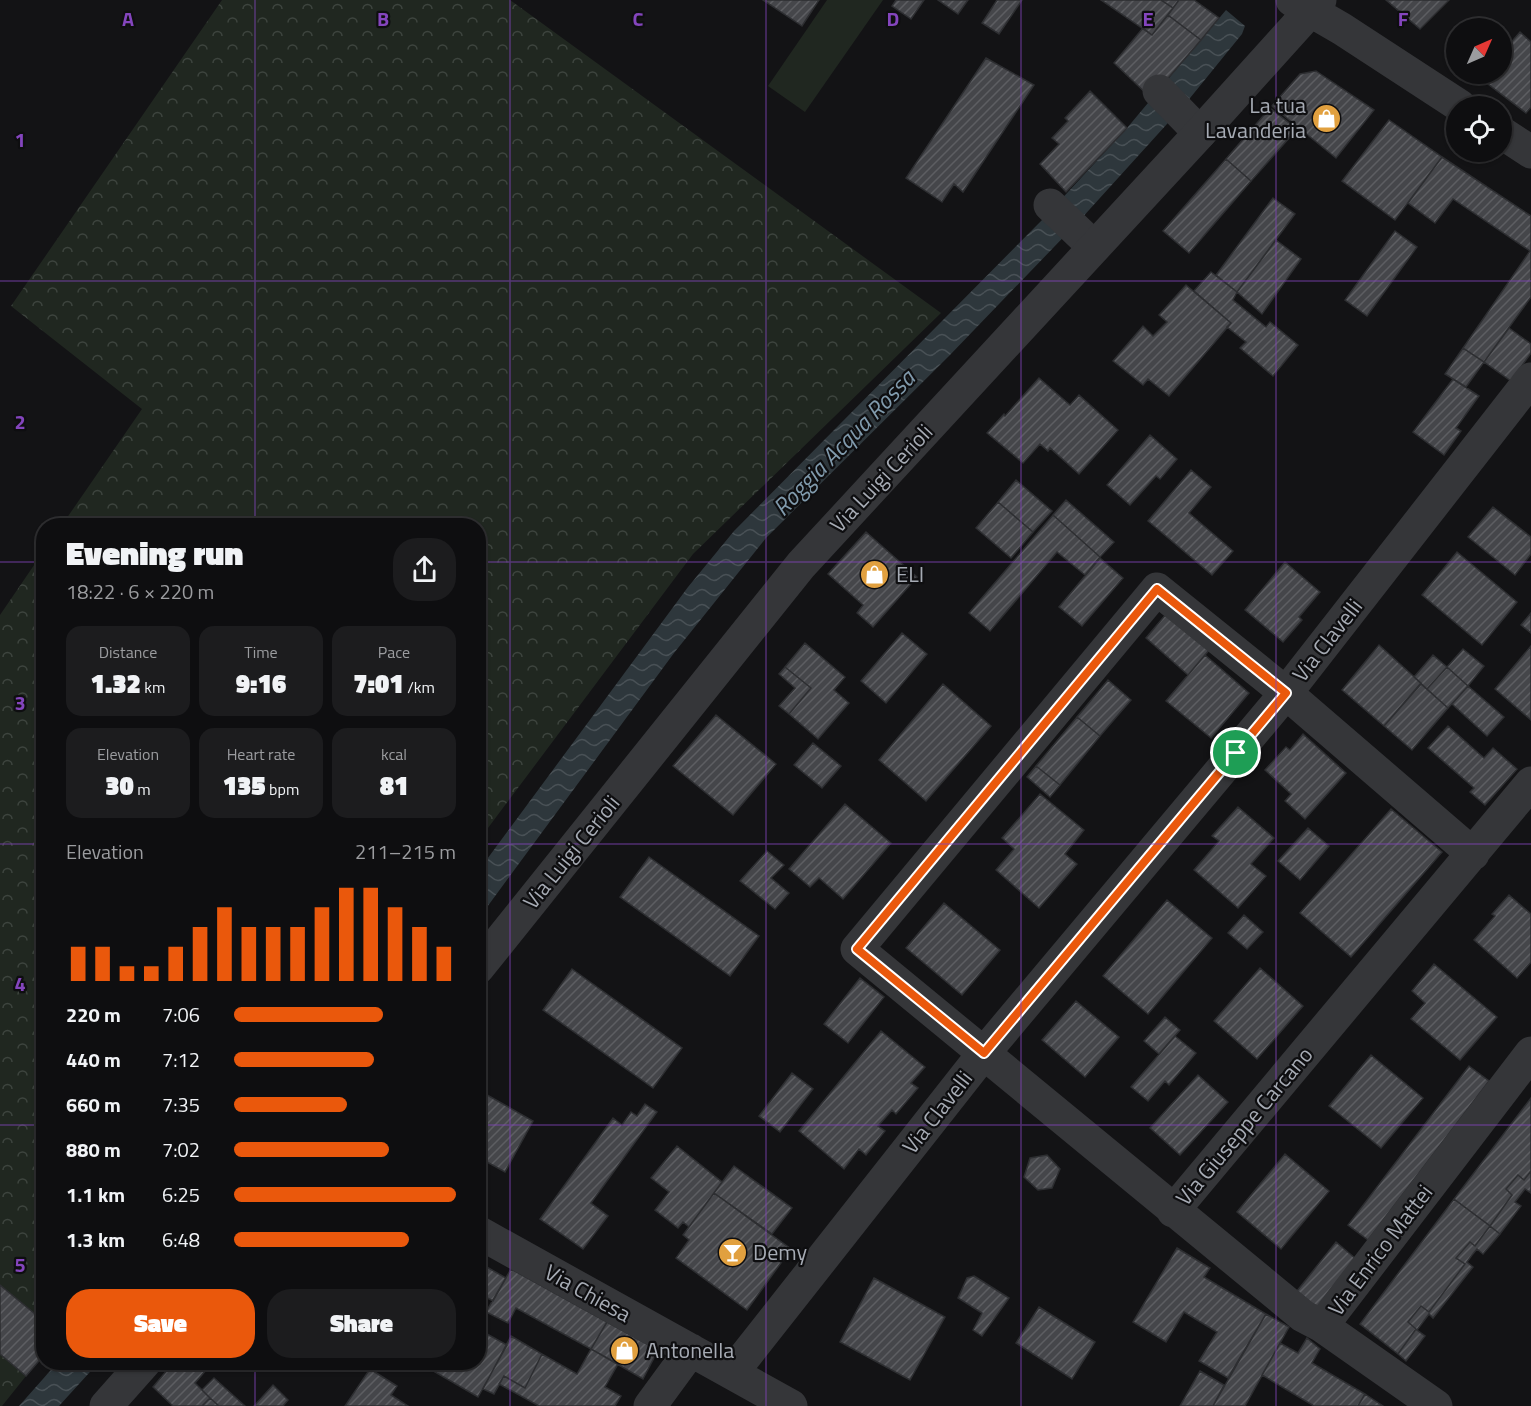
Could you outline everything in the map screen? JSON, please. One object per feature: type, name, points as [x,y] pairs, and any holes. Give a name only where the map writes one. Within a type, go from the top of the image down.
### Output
[{"type":"street","points":[[1307,3],[1342,29],[1446,97]]},
{"type":"street","name":"Via Luigi Cerioli","points":[[486,958],[801,565],[1200,133],[1307,3]]},
{"type":"street","points":[[1159,91],[1200,133]]},
{"type":"street","points":[[1512,140],[1531,152]]},
{"type":"street","points":[[1050,205],[1094,247]]},
{"type":"street","name":"Via Clavelli","points":[[732,1373],[984,1053],[1286,693],[1531,379]]},
{"type":"street","name":"Via Giuseppe Carcano","points":[[1286,693],[1157,589],[857,949],[1173,1210],[1531,783]]},
{"type":"street","points":[[1286,693],[1473,854]]},
{"type":"street","name":"Via Enrico Mattei","points":[[1173,1210],[1303,1316],[1322,1326],[1531,1053]]},
{"type":"street","name":"Via Chiesa","points":[[486,1236],[791,1406]]},
{"type":"street","points":[[1322,1326],[1436,1406]]},
{"type":"street","points":[[650,1406],[691,1350]]},
{"type":"street","points":[[106,1406],[138,1370]]},
{"type":"green space","points":[[222,0],[510,0],[941,313],[693,554],[486,831],[486,518],[67,518],[142,409],[11,306]]},
{"type":"green space","points":[[827,0],[883,0],[805,112],[768,86]]},
{"type":"green space","points":[[36,562],[36,1315],[0,1285],[0,615]]},
{"type":"green space","points":[[0,1354],[26,1376],[2,1406],[0,1406]]},
{"type":"water","name":"Roggia Acqua Rossa","points":[[1226,10],[1245,26],[1242,34],[1186,103],[1080,220],[949,356],[766,538],[674,653],[486,908],[486,861],[688,587],[734,531],[1044,218],[1127,128]]},
{"type":"water","points":[[51,1370],[92,1370],[59,1406],[19,1406]]},
{"type":"building","points":[[763,0],[819,0],[802,26]]},
{"type":"building","points":[[896,0],[924,0],[911,19],[892,6]]},
{"type":"building","points":[[938,0],[968,0],[958,14]]},
{"type":"building","points":[[997,0],[1022,0],[999,34],[982,23]]},
{"type":"building","points":[[1101,0],[1161,0],[1173,8],[1152,35]]},
{"type":"building","points":[[1161,0],[1179,0],[1173,8]]},
{"type":"building","points":[[1179,0],[1194,0],[1219,18],[1201,40],[1168,15]]},
{"type":"building","points":[[1386,0],[1449,0],[1420,29]]},
{"type":"building","points":[[1168,15],[1201,40],[1151,98],[1114,63],[1143,28],[1152,35]]},
{"type":"building","points":[[1520,32],[1531,42],[1531,107],[1526,113],[1512,102],[1512,96],[1504,96],[1488,84],[1512,84],[1512,41]]},
{"type":"building","points":[[986,58],[1034,85],[963,192],[954,184],[942,202],[906,178]]},
{"type":"building","name":"La tua Lavanderia","points":[[1316,71],[1374,110],[1336,158],[1272,106],[1300,74]]},
{"type":"building","points":[[1090,91],[1127,128],[1066,192],[1040,164],[1059,144],[1052,138],[1068,121],[1065,118]]},
{"type":"building","points":[[1270,108],[1297,129],[1251,181],[1226,159]]},
{"type":"building","points":[[1389,120],[1442,157],[1395,220],[1342,181]]},
{"type":"building","points":[[1442,157],[1446,162],[1450,162],[1531,216],[1531,297],[1484,362],[1463,348],[1530,251],[1453,199],[1435,223],[1408,203]]},
{"type":"building","points":[[1226,159],[1251,181],[1189,253],[1163,231]]},
{"type":"building","points":[[1273,198],[1295,214],[1237,292],[1216,275]]},
{"type":"building","points":[[1395,231],[1417,247],[1367,316],[1345,300]]},
{"type":"building","points":[[1276,240],[1301,259],[1262,314],[1237,292]]},
{"type":"building","points":[[1211,272],[1237,292],[1233,300],[1266,327],[1270,322],[1298,345],[1273,376],[1240,348],[1246,342],[1227,327],[1231,323],[1194,291]]},
{"type":"building","points":[[1186,285],[1231,323],[1169,396],[1148,379],[1143,385],[1113,361],[1143,326],[1153,336],[1167,322],[1159,315]]},
{"type":"building","points":[[1509,328],[1531,344],[1531,353],[1511,381],[1484,362]]},
{"type":"building","points":[[1463,348],[1484,362],[1466,387],[1445,374]]},
{"type":"building","points":[[1039,378],[1070,405],[1079,395],[1118,430],[1079,474],[1050,448],[1048,451],[1040,444],[1023,463],[987,433]]},
{"type":"building","points":[[1453,379],[1479,396],[1456,428],[1461,431],[1444,455],[1413,432]]},
{"type":"building","points":[[1150,435],[1177,459],[1160,479],[1156,476],[1130,505],[1107,485]]},
{"type":"building","points":[[1191,470],[1211,487],[1189,513],[1233,551],[1212,575],[1148,521]]},
{"type":"building","points":[[1016,480],[1052,511],[1033,532],[998,502]]},
{"type":"building","points":[[1066,500],[1114,542],[1100,557],[1053,515]]},
{"type":"building","points":[[998,502],[1033,532],[1011,558],[976,528]]},
{"type":"building","points":[[1493,507],[1531,537],[1531,554],[1515,575],[1468,537]]},
{"type":"building","points":[[1053,515],[1100,557],[1085,575],[1057,552],[990,631],[969,613]]},
{"type":"building","points":[[866,532],[917,577],[873,627],[857,613],[863,605],[828,574]]},
{"type":"building","points":[[1457,552],[1517,602],[1482,645],[1422,595]]},
{"type":"building","points":[[1100,558],[1123,578],[1082,626],[1059,607]]},
{"type":"building","points":[[1285,562],[1320,592],[1299,617],[1302,620],[1283,642],[1245,610]]},
{"type":"building","points":[[1167,613],[1210,649],[1188,675],[1146,638]]},
{"type":"building","points":[[1531,613],[1531,633],[1521,625]]},
{"type":"building","points":[[902,633],[927,654],[886,703],[861,681]]},
{"type":"building","points":[[805,643],[845,677],[834,690],[849,703],[818,739],[789,714],[811,688],[785,667]]},
{"type":"building","points":[[1379,645],[1421,683],[1384,726],[1342,690]]},
{"type":"building","points":[[1531,646],[1531,720],[1495,689]]},
{"type":"building","points":[[1463,649],[1484,666],[1468,686],[1447,667]]},
{"type":"building","points":[[1205,655],[1249,693],[1211,738],[1166,701]]},
{"type":"building","points":[[1433,655],[1447,667],[1427,689],[1414,677]]},
{"type":"building","points":[[785,667],[811,688],[789,714],[779,706],[795,688],[779,674]]},
{"type":"building","points":[[1447,667],[1468,686],[1448,708],[1427,689]]},
{"type":"building","points":[[1108,680],[1131,700],[1100,736],[1077,717]]},
{"type":"building","points":[[943,684],[991,726],[926,801],[879,760]]},
{"type":"building","points":[[1421,684],[1448,708],[1412,750],[1384,726]]},
{"type":"building","points":[[1468,686],[1504,717],[1487,736],[1452,704]]},
{"type":"building","points":[[716,715],[776,764],[733,815],[673,766]]},
{"type":"building","points":[[1077,717],[1100,736],[1060,785],[1036,766]]},
{"type":"building","points":[[1448,726],[1484,758],[1493,748],[1517,769],[1485,805],[1470,792],[1474,788],[1428,748]]},
{"type":"building","points":[[1303,734],[1346,773],[1305,819],[1285,801],[1291,794],[1265,770],[1286,747],[1290,750]]},
{"type":"building","points":[[813,743],[841,766],[822,788],[794,765]]},
{"type":"building","points":[[1036,766],[1060,785],[1050,797],[1027,777]]},
{"type":"building","points":[[1040,794],[1084,830],[1065,854],[1077,864],[1039,908],[996,870],[1014,849],[1002,838]]},
{"type":"building","points":[[845,804],[891,843],[843,899],[819,878],[810,887],[789,869]]},
{"type":"building","points":[[1238,807],[1274,838],[1251,864],[1266,876],[1238,908],[1194,870],[1219,841],[1212,836]]},
{"type":"building","points":[[1391,809],[1442,852],[1351,957],[1300,913]]},
{"type":"building","points":[[1308,828],[1329,846],[1300,880],[1278,861]]},
{"type":"building","points":[[767,851],[784,865],[771,878],[789,893],[775,909],[740,881]]},
{"type":"building","points":[[649,857],[759,936],[730,976],[620,897]]},
{"type":"building","points":[[1509,895],[1531,914],[1531,962],[1517,978],[1474,940],[1495,916],[1492,914]]},
{"type":"building","points":[[1167,900],[1212,938],[1148,1014],[1103,976]]},
{"type":"building","points":[[944,903],[1000,950],[962,995],[906,948]]},
{"type":"building","points":[[1244,915],[1263,932],[1247,949],[1228,933]]},
{"type":"building","points":[[1434,964],[1497,1017],[1460,1060],[1411,1019],[1425,1003],[1412,991]]},
{"type":"building","points":[[1260,968],[1303,1006],[1257,1059],[1214,1021]]},
{"type":"building","points":[[572,969],[682,1048],[653,1088],[543,1010]]},
{"type":"building","points":[[860,978],[884,997],[848,1043],[824,1024]]},
{"type":"building","points":[[1076,1001],[1119,1037],[1085,1077],[1042,1040]]},
{"type":"building","points":[[1165,1017],[1180,1030],[1159,1054],[1144,1041]]},
{"type":"building","points":[[881,1031],[925,1067],[911,1083],[918,1088],[896,1114],[892,1110],[878,1126],[885,1131],[866,1155],[859,1149],[844,1169],[799,1131]]},
{"type":"building","points":[[1175,1036],[1196,1053],[1169,1085],[1165,1081],[1148,1101],[1131,1087]]},
{"type":"building","points":[[1371,1055],[1423,1098],[1381,1148],[1329,1106]]},
{"type":"building","points":[[1469,1066],[1489,1081],[1368,1240],[1348,1225]]},
{"type":"building","points":[[792,1073],[813,1089],[780,1132],[759,1116]]},
{"type":"building","points":[[1198,1075],[1228,1102],[1180,1155],[1150,1128]]},
{"type":"building","points":[[486,1094],[533,1121],[505,1172],[486,1161]]},
{"type":"building","points":[[1531,1098],[1531,1171],[1524,1180],[1518,1175],[1506,1189],[1512,1195],[1490,1226],[1454,1199]]},
{"type":"building","points":[[645,1104],[657,1112],[591,1203],[608,1216],[583,1249],[540,1219],[613,1118],[622,1125],[631,1112],[637,1116]]},
{"type":"building","points":[[677,1146],[722,1182],[689,1227],[683,1222],[678,1228],[655,1210],[669,1192],[651,1178]]},
{"type":"building","points":[[1285,1154],[1329,1191],[1281,1249],[1237,1212]]},
{"type":"building","points":[[1047,1155],[1060,1169],[1052,1188],[1038,1190],[1024,1177],[1030,1158]]},
{"type":"building","points":[[734,1166],[792,1208],[772,1234],[714,1193]]},
{"type":"building","points":[[1531,1171],[1531,1193],[1525,1189],[1515,1202],[1521,1206],[1500,1234],[1490,1226],[1512,1195],[1506,1189],[1518,1175],[1524,1180]]},
{"type":"building","points":[[714,1193],[791,1249],[747,1310],[676,1258],[689,1240],[683,1235]]},
{"type":"building","points":[[1454,1199],[1490,1226],[1475,1246],[1470,1242],[1456,1258],[1465,1264],[1429,1312],[1421,1306],[1408,1322],[1416,1329],[1398,1354],[1360,1324]]},
{"type":"building","points":[[1490,1226],[1500,1234],[1483,1254],[1477,1249],[1472,1255],[1467,1262],[1473,1267],[1433,1318],[1429,1314],[1417,1330],[1425,1336],[1406,1361],[1398,1354],[1416,1329],[1408,1322],[1421,1306],[1429,1312],[1465,1264],[1456,1258],[1470,1242],[1475,1246]]},
{"type":"building","points":[[1336,1242],[1356,1259],[1317,1308],[1297,1291]]},
{"type":"building","points":[[1177,1248],[1210,1268],[1204,1277],[1266,1314],[1228,1378],[1199,1361],[1217,1332],[1184,1312],[1166,1342],[1133,1322]]},
{"type":"building","points":[[486,1267],[506,1278],[493,1301],[486,1297]]},
{"type":"building","points":[[511,1269],[607,1322],[591,1349],[516,1308],[508,1323],[486,1312]]},
{"type":"building","points":[[974,1276],[1009,1298],[982,1336],[973,1330],[982,1313],[958,1298],[967,1278]]},
{"type":"building","points":[[874,1278],[945,1317],[910,1380],[840,1342]]},
{"type":"building","points":[[0,1285],[36,1315],[36,1364],[26,1376],[0,1354]]},
{"type":"building","points":[[1039,1307],[1095,1342],[1072,1379],[1016,1343]]},
{"type":"building","points":[[1266,1314],[1289,1327],[1245,1406],[1213,1406]]},
{"type":"building","name":"Antonella","points":[[607,1322],[658,1350],[643,1379],[591,1349]]},
{"type":"building","points":[[486,1333],[507,1345],[478,1397],[435,1372],[436,1370],[486,1370]]},
{"type":"building","points":[[511,1336],[542,1354],[525,1388],[504,1376],[494,1394],[483,1389]]},
{"type":"building","points":[[1307,1338],[1320,1349],[1312,1363],[1365,1394],[1358,1406],[1314,1406],[1262,1375],[1280,1343],[1298,1353]]},
{"type":"building","points":[[591,1349],[618,1364],[605,1387],[621,1396],[615,1406],[539,1406],[499,1384],[504,1376],[525,1388],[542,1354],[577,1374]]},
{"type":"building","points":[[167,1370],[206,1370],[195,1383],[210,1398],[202,1406],[173,1406],[153,1387]]},
{"type":"building","points":[[369,1370],[372,1370],[397,1386],[391,1395],[408,1406],[345,1406]]},
{"type":"building","points":[[1200,1371],[1224,1385],[1213,1406],[1180,1406]]},
{"type":"building","points":[[214,1378],[245,1406],[219,1406],[210,1398],[202,1390]]},
{"type":"building","points":[[273,1385],[288,1400],[283,1406],[254,1406]]},
{"type":"building","points":[[1365,1394],[1383,1406],[1358,1406]]},
{"type":"building","points":[[210,1398],[219,1406],[202,1406]]},
{"type":"place","name":"La tua Lavanderia","points":[[1327,118]]},
{"type":"place","name":"ELI","points":[[875,574]]},
{"type":"place","name":"Demy","points":[[732,1252]]},
{"type":"place","name":"Antonella","points":[[625,1350]]},
{"type":"route","points":[[1157,589],[1286,693],[1236,753],[984,1053],[857,949],[1157,589]]}]
